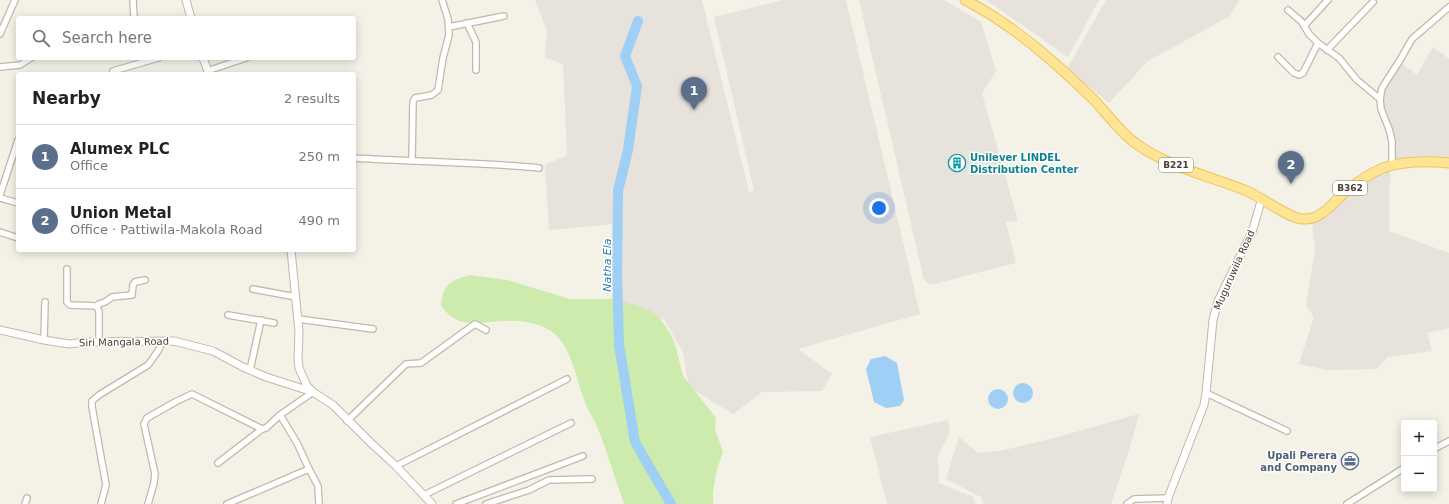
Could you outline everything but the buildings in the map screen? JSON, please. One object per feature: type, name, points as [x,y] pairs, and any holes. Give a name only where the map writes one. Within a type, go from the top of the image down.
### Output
[{"type":"main road","name":"B221","points":[[965,0],[993,17],[1035,48],[1091,97],[1137,144],[1150,153],[1174,164],[1248,191],[1262,198]]},
{"type":"main road","name":"B362","points":[[1262,198],[1299,219],[1311,219],[1326,210],[1344,193],[1365,178],[1384,168],[1403,164],[1426,162],[1449,164]]},
{"type":"street","points":[[0,34],[15,0]]},
{"type":"street","points":[[133,0],[134,16]]},
{"type":"street","points":[[186,0],[190,16]]},
{"type":"street","points":[[412,161],[413,102],[415,98],[432,95],[438,90],[443,58],[449,35],[449,27],[442,0]]},
{"type":"street","points":[[1304,26],[1328,0]]},
{"type":"street","points":[[1327,50],[1373,2]]},
{"type":"street","points":[[1392,166],[1392,141],[1390,128],[1381,109],[1380,99],[1382,88],[1412,39],[1449,7]]},
{"type":"street","points":[[1288,10],[1302,22],[1318,43],[1339,58],[1357,80],[1380,99]]},
{"type":"street","points":[[449,27],[504,16]]},
{"type":"street","points":[[467,23],[476,42],[476,70]]},
{"type":"street","points":[[1278,57],[1294,73],[1299,75],[1303,73],[1318,43]]},
{"type":"street","points":[[0,67],[20,65],[28,60]]},
{"type":"street","points":[[113,71],[151,60]]},
{"type":"street","points":[[204,60],[208,72],[241,60]]},
{"type":"street","points":[[16,146],[0,196],[16,202]]},
{"type":"street","points":[[356,158],[493,164],[540,168]]},
{"type":"street","name":"Muguruwila Road","points":[[1167,501],[1204,405],[1213,320],[1218,302],[1252,232],[1262,198]]},
{"type":"street","points":[[0,232],[16,237]]},
{"type":"street","points":[[291,252],[298,319],[299,368],[306,386],[332,405],[347,421],[396,466],[432,504]]},
{"type":"street","points":[[67,269],[68,304],[97,306],[112,296],[132,295],[135,282],[145,280]]},
{"type":"street","points":[[253,289],[296,297]]},
{"type":"street","points":[[44,340],[45,302]]},
{"type":"street","points":[[97,306],[99,312],[99,342]]},
{"type":"street","points":[[228,315],[274,323]]},
{"type":"street","points":[[298,319],[373,329]]},
{"type":"street","points":[[250,370],[261,320]]},
{"type":"street","points":[[347,421],[406,364],[420,363],[475,324],[486,330]]},
{"type":"street","name":"Siri Mangala Road","points":[[0,330],[69,344],[163,340],[174,341],[212,351],[266,377],[313,392]]},
{"type":"street","points":[[101,504],[106,485],[92,401],[99,395],[148,365],[158,351],[163,340]]},
{"type":"street","points":[[396,466],[567,378]]},
{"type":"street","points":[[218,463],[262,429],[266,428],[280,415],[313,392]]},
{"type":"street","points":[[1206,393],[1287,431]]},
{"type":"street","points":[[148,504],[155,474],[144,424],[147,418],[192,394],[262,429]]},
{"type":"street","points":[[280,415],[297,443],[318,486],[318,504]]},
{"type":"street","points":[[424,495],[571,423]]},
{"type":"street","points":[[1437,447],[1449,441]]},
{"type":"street","points":[[456,504],[583,456]]},
{"type":"street","points":[[227,504],[309,469]]},
{"type":"street","points":[[1347,504],[1401,470]]},
{"type":"street","points":[[486,504],[529,490],[548,480],[592,480]]},
{"type":"street","points":[[1127,504],[1134,499],[1167,501]]},
{"type":"shaded area","points":[[535,0],[702,0],[749,192],[754,190],[714,17],[784,0],[846,0],[920,314],[798,349],[832,374],[822,391],[762,392],[733,414],[689,387],[683,352],[664,319],[616,324],[620,232],[616,224],[549,230],[545,165],[567,155],[563,64],[545,58],[547,31]]},
{"type":"shaded area","points":[[859,0],[944,0],[981,22],[996,71],[982,93],[1018,221],[1006,222],[1016,263],[930,285],[924,280]]},
{"type":"shaded area","points":[[986,0],[1099,0],[1068,57]]},
{"type":"shaded area","points":[[1106,0],[1239,0],[1230,16],[1148,61],[1109,103],[1067,69]]},
{"type":"shaded area","points":[[1433,47],[1449,59],[1449,159],[1395,161],[1382,104],[1383,90],[1401,63],[1417,75]]},
{"type":"shaded area","points":[[1390,169],[1389,231],[1449,253],[1449,328],[1427,333],[1432,351],[1388,357],[1377,369],[1328,370],[1299,364],[1314,317],[1306,306],[1315,249],[1312,223],[1376,174]]},
{"type":"shaded area","points":[[1139,414],[1130,447],[1111,504],[983,504],[981,497],[946,479],[959,437],[978,453],[1000,451],[1058,437]]},
{"type":"shaded area","points":[[948,420],[950,431],[938,457],[939,483],[973,497],[975,504],[887,504],[870,437]]},
{"type":"green space","points":[[470,275],[507,280],[570,299],[616,299],[647,309],[657,315],[670,333],[675,344],[683,376],[716,418],[715,430],[723,451],[716,473],[713,504],[624,504],[602,438],[586,405],[572,362],[563,343],[549,330],[542,326],[520,321],[467,323],[451,317],[441,306],[443,293],[449,284]]},
{"type":"water","points":[[885,356],[897,363],[904,400],[900,406],[886,408],[874,402],[866,369],[871,359]]},
{"type":"water","points":[[1023,383],[1030,386],[1033,393],[1030,400],[1023,403],[1016,400],[1013,393],[1016,386]]},
{"type":"water","points":[[998,389],[1005,392],[1008,399],[1005,406],[998,409],[991,406],[988,399],[991,392]]},
{"type":"waterway","name":"Natha Ela","points":[[638,21],[625,56],[637,86],[628,150],[618,191],[617,275],[619,345],[635,442],[671,504]]},
{"type":"place","name":"Alumex PLC","points":[[694,110]]},
{"type":"place","name":"Unilever LINDEL Distribution Center","points":[[957,163]]},
{"type":"place","name":"Union Metal","points":[[1291,184]]},
{"type":"place","name":"Upali Perera and Company","points":[[1350,461]]}]
